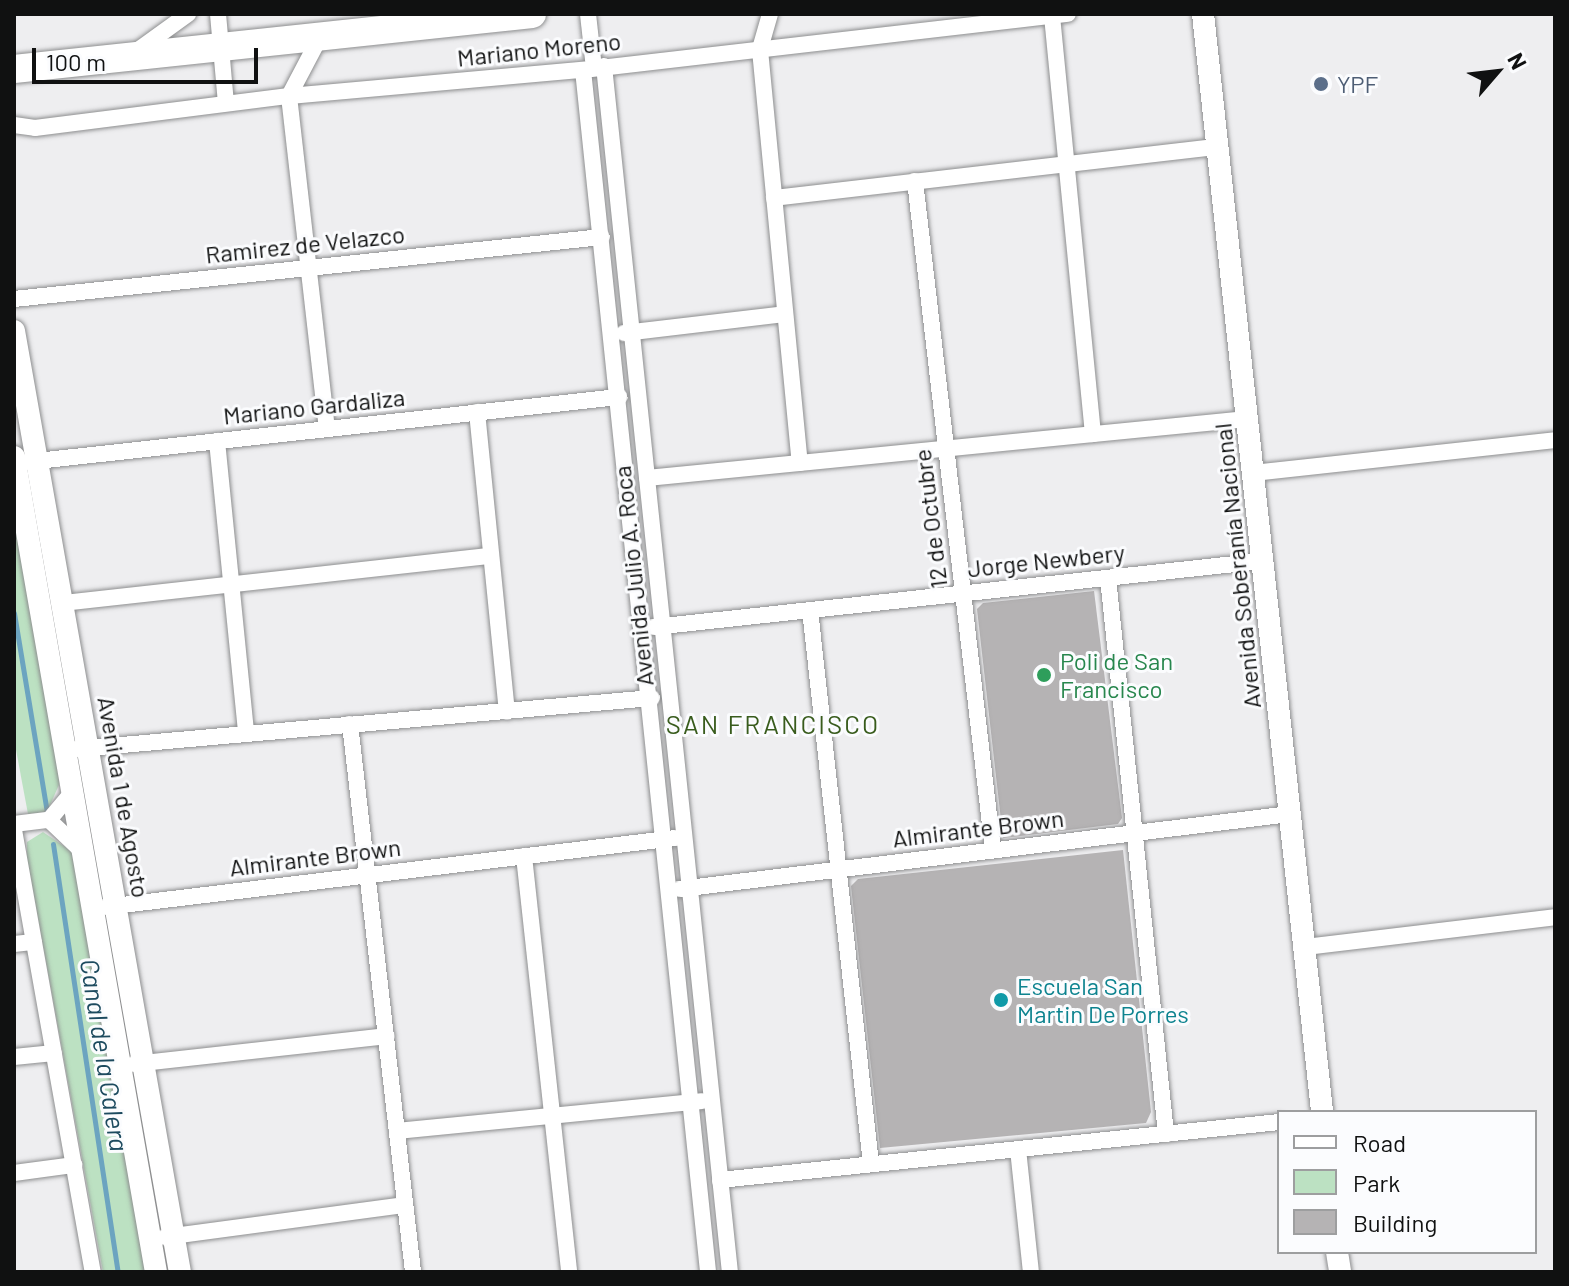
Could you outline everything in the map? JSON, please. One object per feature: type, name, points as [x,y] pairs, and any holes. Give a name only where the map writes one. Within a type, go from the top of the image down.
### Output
[{"type":"highway","points":[[14,69],[532,14]]},
{"type":"street","points":[[129,57],[188,14]]},
{"type":"street","points":[[218,14],[218,47],[226,103]]},
{"type":"street","points":[[588,14],[594,68]]},
{"type":"street","points":[[770,14],[760,50],[800,463]]},
{"type":"street","name":"Avenida Soberanía Nacional","points":[[1203,14],[1322,1110]]},
{"type":"street","points":[[1060,15],[1067,164],[1093,434]]},
{"type":"street","name":"Mariano Moreno","points":[[14,125],[35,128],[289,96],[760,50],[982,19],[1060,15]]},
{"type":"street","points":[[320,37],[289,96],[327,429]]},
{"type":"street","name":"Avenida Julio A. Roca","points":[[594,68],[602,237],[645,629],[708,1272]]},
{"type":"street","name":"Avenida Julio A. Roca","points":[[594,68],[632,332],[730,1272]]},
{"type":"street","points":[[774,198],[1218,147]]},
{"type":"street","name":"12 de Octubre","points":[[915,181],[993,850]]},
{"type":"street","name":"Ramirez de Velazco","points":[[14,299],[602,237]]},
{"type":"street","points":[[612,334],[785,314]]},
{"type":"street","name":"Avenida 1 de Agosto","points":[[14,331],[22,460],[105,907],[121,1065],[156,1272]]},
{"type":"street","name":"Mariano Gardaliza","points":[[22,460],[619,397]]},
{"type":"street","points":[[477,412],[489,556],[507,711]]},
{"type":"street","points":[[647,478],[1247,419]]},
{"type":"street","points":[[1253,473],[1555,440]]},
{"type":"street","points":[[217,441],[234,584],[246,733]]},
{"type":"street","name":"Avenida 1 de Agosto","points":[[22,460],[63,603],[78,749],[74,790],[85,854],[105,907],[144,1063],[180,1272]]},
{"type":"street","points":[[63,603],[489,556]]},
{"type":"street","name":"Jorge Newbery","points":[[645,629],[1263,561]]},
{"type":"street","points":[[1108,578],[1166,1134]]},
{"type":"street","points":[[810,610],[871,1164]]},
{"type":"street","points":[[78,749],[652,698]]},
{"type":"street","points":[[350,724],[413,1272]]},
{"type":"street","points":[[74,790],[49,820],[14,827],[93,1272]]},
{"type":"street","name":"Almirante Brown","points":[[671,890],[1290,814]]},
{"type":"street","points":[[49,820],[85,854]]},
{"type":"street","name":"Almirante Brown","points":[[105,907],[684,837]]},
{"type":"street","points":[[524,856],[569,1272]]},
{"type":"street","points":[[1305,947],[1555,917]]},
{"type":"street","points":[[14,944],[34,942]]},
{"type":"street","points":[[121,1065],[386,1036]]},
{"type":"street","points":[[14,1057],[54,1053]]},
{"type":"street","points":[[397,1131],[712,1100]]},
{"type":"street","points":[[720,1180],[1277,1122]]},
{"type":"street","points":[[1018,1149],[1031,1272]]},
{"type":"street","points":[[14,1173],[74,1165]]},
{"type":"street","points":[[150,1239],[405,1205]]},
{"type":"green space","points":[[14,507],[62,778],[47,812],[28,814],[14,739]]},
{"type":"green space","points":[[43,832],[74,853],[149,1272],[103,1272],[27,858],[27,842]]},
{"type":"building","name":"Poli de San Francisco","points":[[1094,591],[1122,818],[1118,824],[1003,838],[977,609],[983,603]]},
{"type":"building","name":"Escuela San Martin De Porres","points":[[1123,850],[1151,1112],[1146,1123],[880,1148],[851,886],[858,879]]},
{"type":"waterway","name":"Canal de la Calera","points":[[14,613],[47,812]]},
{"type":"waterway","name":"Canal de la Calera","points":[[53,844],[118,1272]]},
{"type":"place","name":"YPF","points":[[1321,84]]},
{"type":"place","name":"Poli de San Francisco","points":[[1044,675]]},
{"type":"place","name":"Escuela San Martin De Porres","points":[[1001,1000]]},
{"type":"district","name":"SAN FRANCISCO","points":[[773,724]]}]
